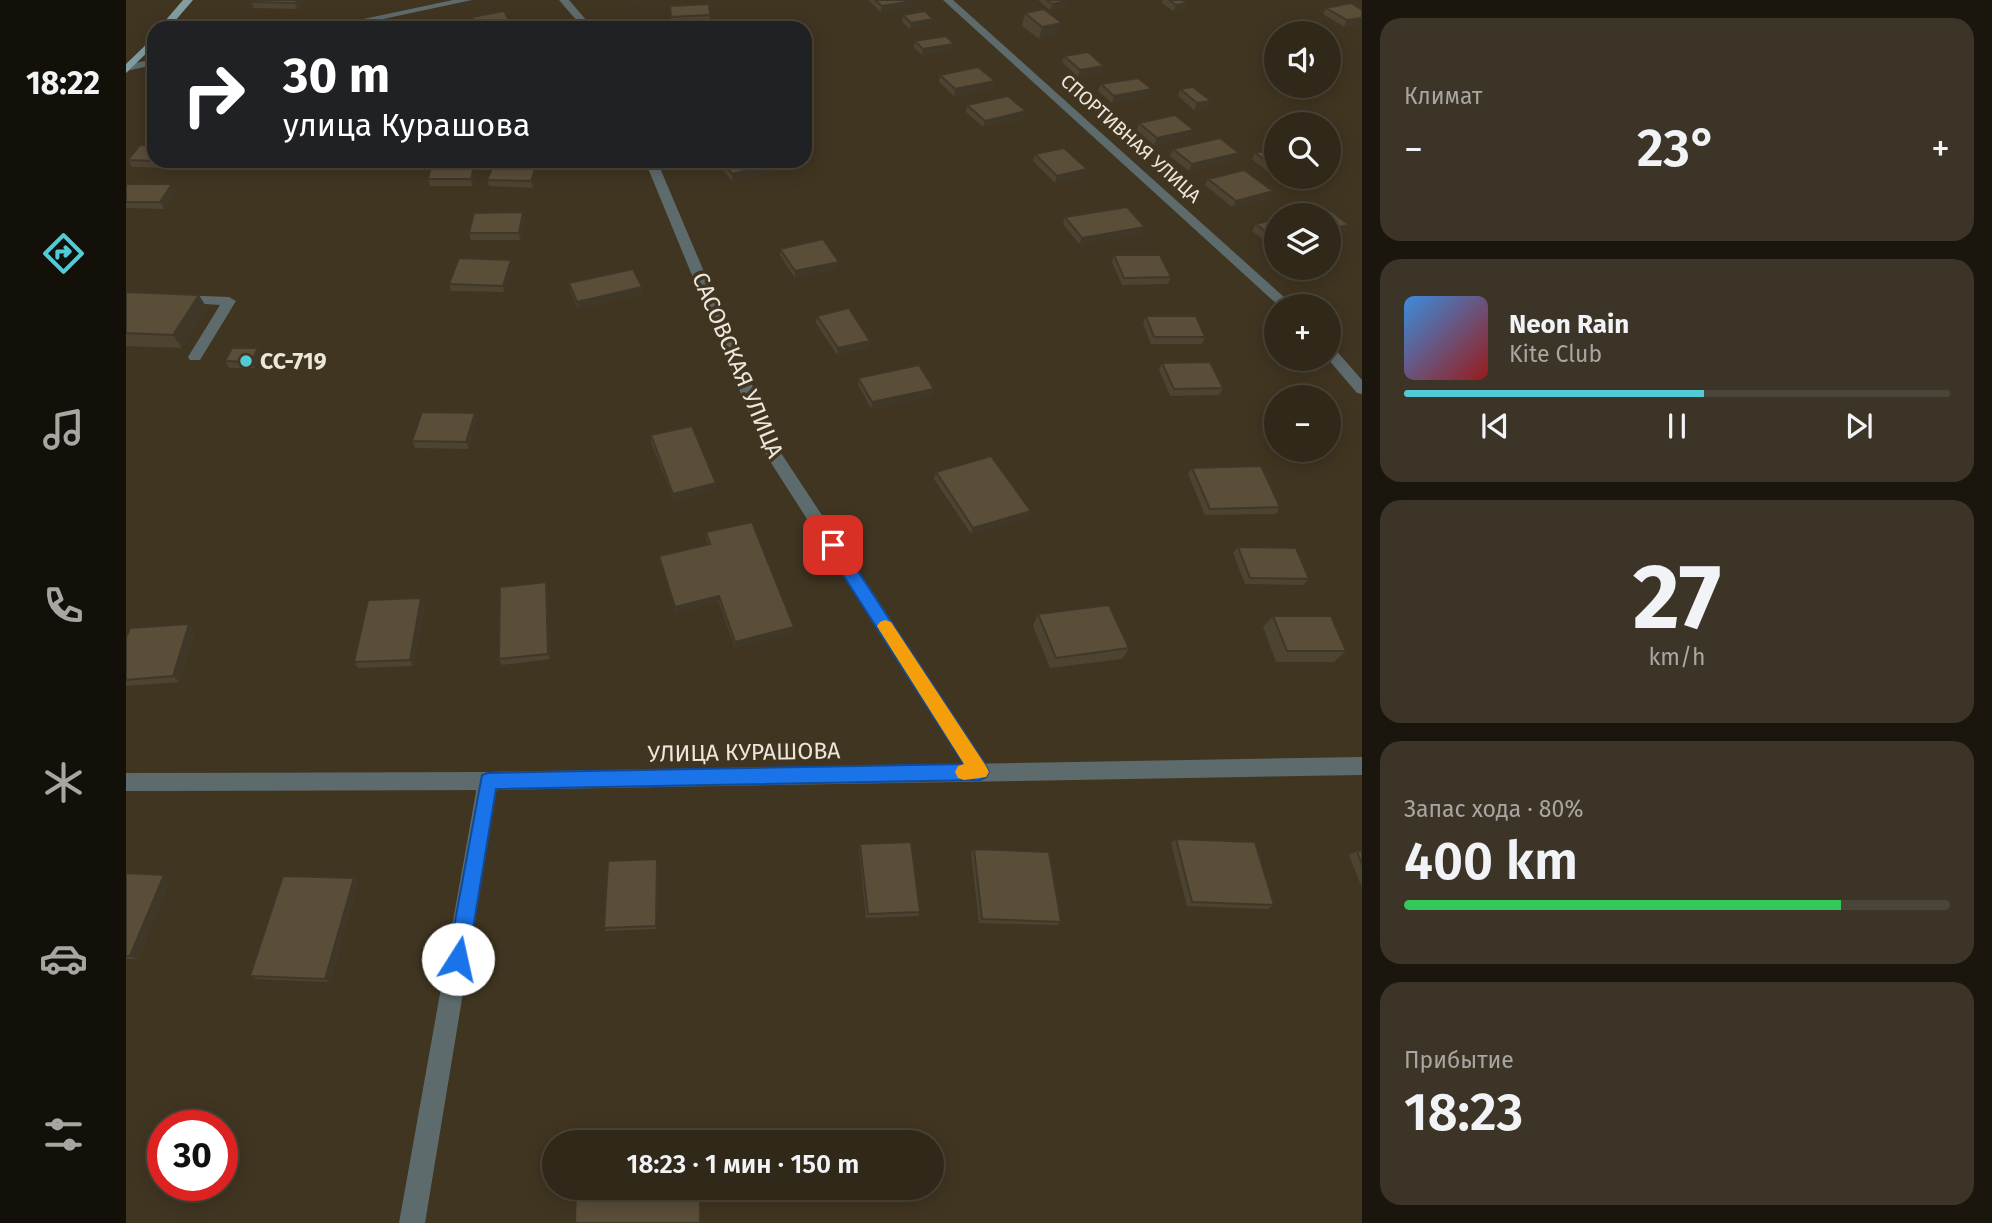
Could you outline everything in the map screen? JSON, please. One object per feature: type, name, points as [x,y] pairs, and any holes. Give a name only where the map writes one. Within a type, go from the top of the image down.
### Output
[{"type":"main road","points":[[170,21],[188,0]]},
{"type":"main road","points":[[127,68],[147,47]]},
{"type":"street","points":[[361,21],[467,0]]},
{"type":"street","points":[[564,0],[582,21]]},
{"type":"street","name":"СПОРТИВНАЯ УЛИЦА","points":[[948,0],[1274,294]]},
{"type":"street","points":[[127,68],[147,64]]},
{"type":"street","name":"САСОВСКАЯ УЛИЦА","points":[[654,168],[774,455],[980,772]]},
{"type":"street","points":[[164,299],[229,302],[195,357]]},
{"type":"street","points":[[1341,365],[1362,389]]},
{"type":"street","name":"УЛИЦА КУРАШОВА","points":[[126,782],[488,781],[1362,766]]},
{"type":"street","points":[[412,1223],[488,781]]},
{"type":"building","points":[[297,0],[295,3],[251,2]]},
{"type":"building","points":[[875,0],[912,0],[913,1],[882,6]]},
{"type":"building","points":[[1047,0],[1066,0],[1067,1],[1052,4]]},
{"type":"building","points":[[1169,0],[1182,0],[1186,3],[1176,5]]},
{"type":"building","points":[[1351,3],[1362,10],[1362,18],[1347,20],[1326,8]]},
{"type":"building","points":[[709,4],[710,15],[671,17],[670,6]]},
{"type":"building","points":[[1044,9],[1062,23],[1042,27],[1025,13]]},
{"type":"building","points":[[504,11],[509,21],[474,21],[472,17]]},
{"type":"building","points":[[925,11],[933,19],[911,23],[903,15]]},
{"type":"building","points":[[946,36],[954,44],[923,49],[915,41]]},
{"type":"building","points":[[1088,52],[1104,66],[1080,70],[1064,56]]},
{"type":"building","points":[[978,67],[995,81],[955,89],[940,75]]},
{"type":"building","points":[[1138,78],[1152,89],[1114,96],[1101,84]]},
{"type":"building","points":[[1193,87],[1211,101],[1197,103],[1180,89]]},
{"type":"building","points":[[1008,96],[1026,111],[985,121],[967,105]]},
{"type":"building","points":[[1175,115],[1194,130],[1157,138],[1139,123]]},
{"type":"building","points":[[1220,138],[1239,153],[1192,164],[1173,149]]},
{"type":"building","points":[[140,145],[147,146],[147,161],[128,160]]},
{"type":"building","points":[[1064,148],[1087,169],[1057,176],[1035,154]]},
{"type":"building","points":[[1264,151],[1264,159],[1255,153]]},
{"type":"building","points":[[431,168],[474,168],[471,179],[428,179]]},
{"type":"building","points":[[492,168],[536,168],[531,181],[487,180]]},
{"type":"building","points":[[727,168],[757,168],[732,174]]},
{"type":"building","points":[[1244,170],[1264,184],[1264,189],[1273,191],[1236,201],[1208,179]]},
{"type":"building","points":[[126,184],[172,184],[160,202],[126,202]]},
{"type":"building","points":[[1127,207],[1145,227],[1082,238],[1065,217]]},
{"type":"building","points":[[523,212],[519,233],[469,233],[474,213]]},
{"type":"building","points":[[1341,219],[1349,225],[1341,226]]},
{"type":"building","points":[[1264,222],[1264,230],[1256,224]]},
{"type":"building","points":[[823,239],[839,262],[795,271],[780,249]]},
{"type":"building","points":[[1114,255],[1160,255],[1171,277],[1124,278]]},
{"type":"building","points":[[459,258],[511,260],[503,286],[449,284]]},
{"type":"building","points":[[633,269],[642,287],[577,302],[569,283]]},
{"type":"building","points":[[126,292],[199,295],[173,335],[126,333]]},
{"type":"building","points":[[849,308],[870,341],[838,348],[817,316]]},
{"type":"building","points":[[1146,316],[1196,316],[1205,337],[1154,337]]},
{"type":"building","points":[[232,348],[258,348],[251,362],[225,361]]},
{"type":"building","points":[[1210,362],[1223,388],[1174,389],[1162,363]]},
{"type":"building","points":[[919,365],[934,389],[872,402],[858,378]]},
{"type":"building","points":[[422,412],[475,413],[466,442],[412,441]]},
{"type":"building","points":[[692,426],[716,483],[673,494],[651,435]]},
{"type":"building","points":[[991,456],[1031,511],[973,528],[936,472]]},
{"type":"building","points":[[1261,466],[1280,507],[1210,509],[1192,468]]},
{"type":"building","points":[[752,522],[794,627],[735,642],[719,596],[675,607],[659,556],[710,544],[706,532]]},
{"type":"building","points":[[1238,547],[1296,548],[1309,579],[1250,578]]},
{"type":"building","points":[[546,582],[548,654],[499,659],[500,587]]},
{"type":"building","points":[[421,598],[410,660],[354,662],[368,600]]},
{"type":"building","points":[[1109,605],[1129,648],[1056,658],[1038,614]]},
{"type":"building","points":[[1273,616],[1331,616],[1346,651],[1287,651]]},
{"type":"building","points":[[189,624],[173,676],[126,680],[126,638],[130,628]]},
{"type":"building","points":[[1176,839],[1255,842],[1274,905],[1192,902]]},
{"type":"building","points":[[911,842],[920,912],[868,914],[860,844]]},
{"type":"building","points":[[974,849],[1049,852],[1061,922],[982,919]]},
{"type":"building","points":[[1357,851],[1362,851],[1362,865]]},
{"type":"building","points":[[657,859],[656,926],[604,928],[608,861]]},
{"type":"building","points":[[126,873],[164,875],[130,956],[126,956]]},
{"type":"building","points":[[283,876],[354,878],[325,979],[250,976]]},
{"type":"building","points":[[576,1200],[700,1200],[700,1223],[575,1223]]},
{"type":"slow traffic","points":[[885,626],[980,772],[964,772]]},
{"type":"place","name":"СС-719","points":[[246,361]]},
{"type":"route","points":[[458,959],[488,781],[980,772],[833,545]]}]
